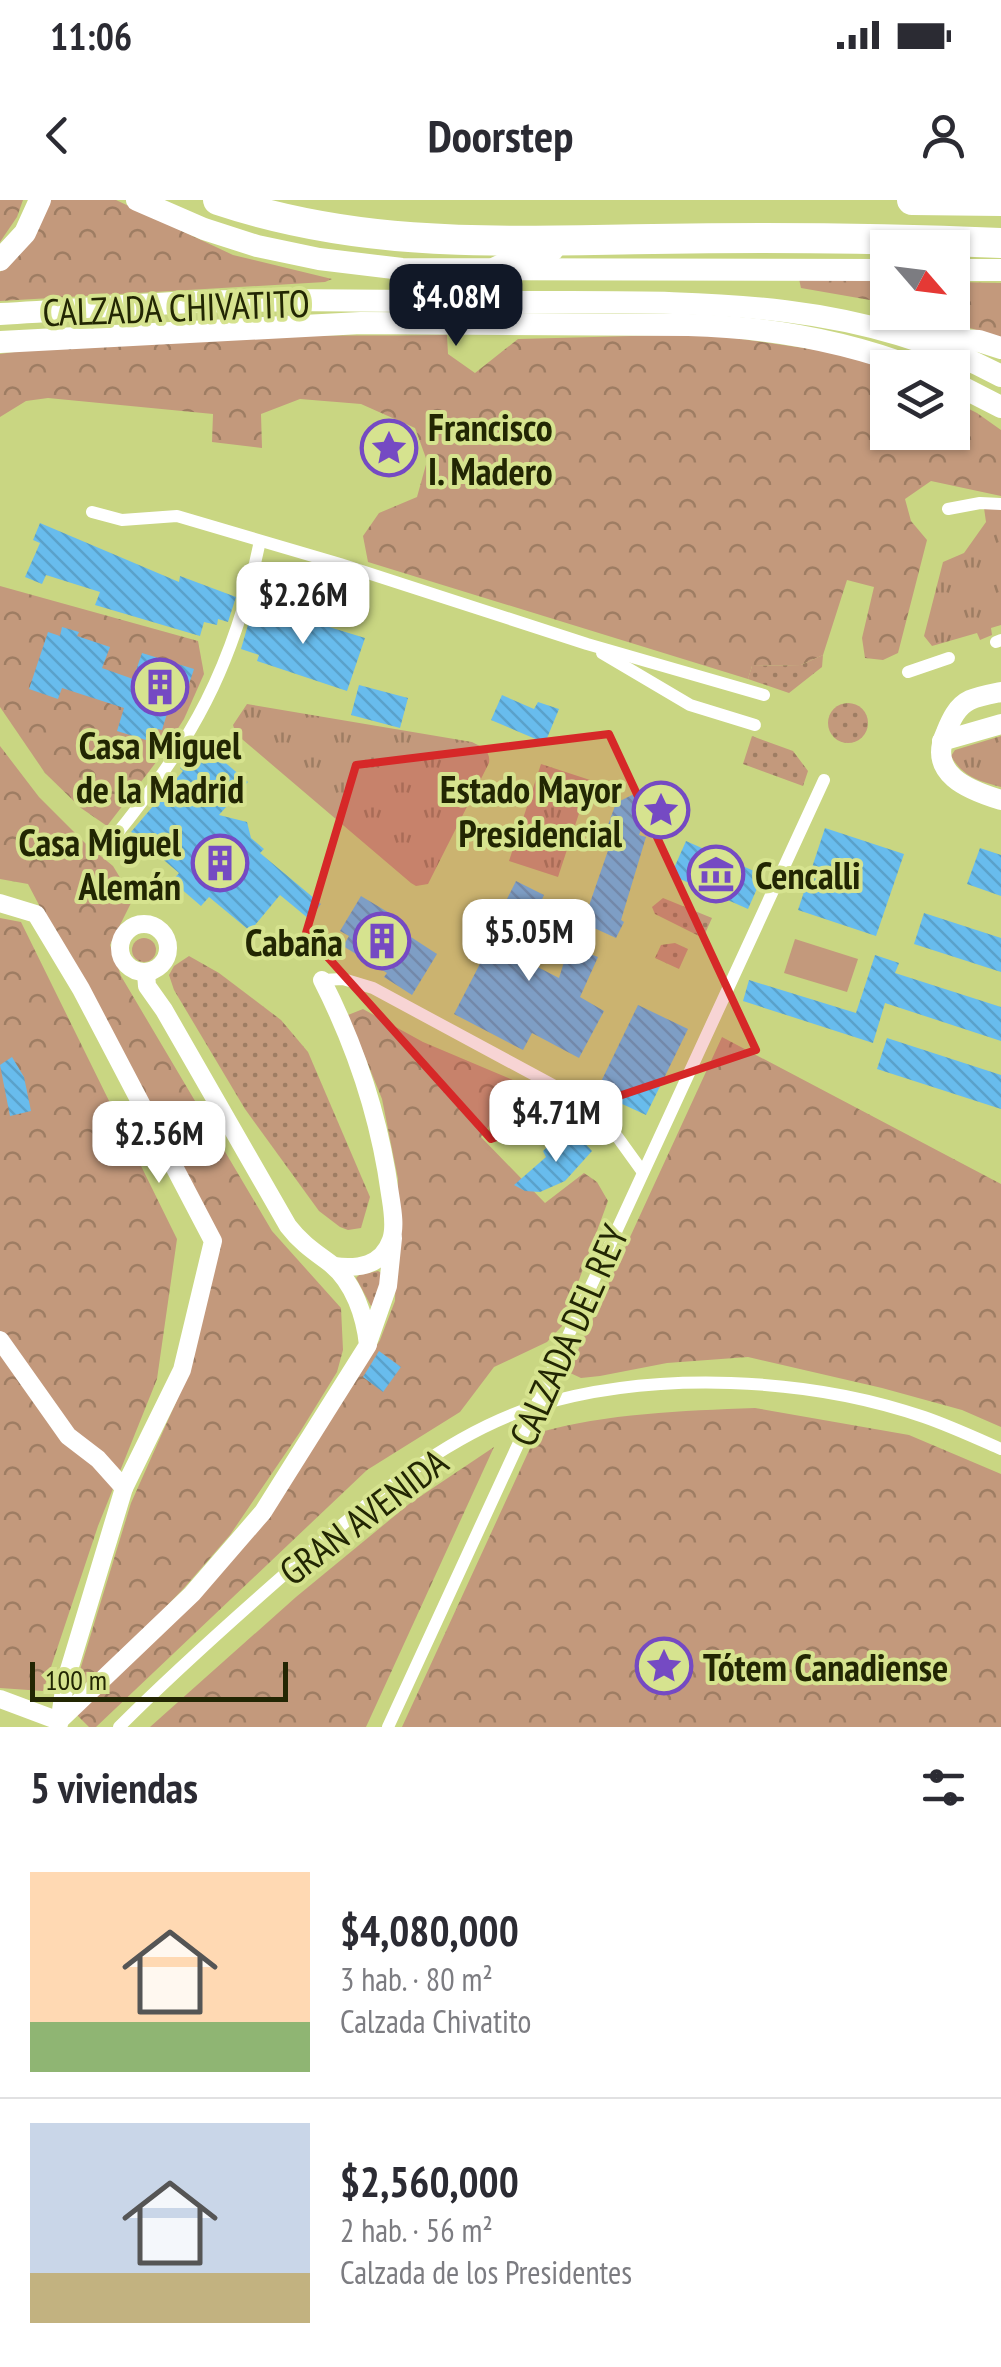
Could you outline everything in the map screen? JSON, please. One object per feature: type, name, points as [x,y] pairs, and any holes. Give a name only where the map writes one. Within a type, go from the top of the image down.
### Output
[{"type":"highway","points":[[218,200],[314,228],[486,242],[786,238],[1001,242]]},
{"type":"highway","points":[[912,200],[1001,202]]},
{"type":"highway","points":[[257,201],[396,222],[1001,226]]},
{"type":"highway","points":[[257,201],[295,228],[415,246],[870,252]]},
{"type":"highway","points":[[498,271],[566,240]]},
{"type":"highway","points":[[970,252],[1001,253]]},
{"type":"main road","points":[[0,260],[25,233],[40,200]]},
{"type":"main road","points":[[136,200],[239,240],[319,260],[402,269],[870,270]]},
{"type":"main road","points":[[970,270],[1001,270]]},
{"type":"main road","name":"CALZADA CHIVATITO","points":[[0,314],[175,303],[674,302],[802,311],[843,318],[912,340],[1001,376]]},
{"type":"main road","name":"CALZADA CHIVATITO","points":[[0,342],[361,323],[670,324],[792,334],[870,352]]},
{"type":"main road","points":[[912,340],[965,339],[1001,348]]},
{"type":"main road","points":[[970,391],[1001,407]]},
{"type":"street","points":[[948,509],[1001,504]]},
{"type":"street","points":[[92,512],[122,520],[177,516],[764,696]]},
{"type":"street","points":[[111,840],[193,731],[248,600],[260,542]]},
{"type":"street","points":[[587,644],[690,705],[755,724]]},
{"type":"street","points":[[908,672],[949,658]]},
{"type":"street","points":[[1001,692],[970,700],[958,709],[942,741],[940,756],[944,768],[956,781],[1001,800]]},
{"type":"street","points":[[942,741],[1001,724]]},
{"type":"street","name":"CALZADA DEL REY","points":[[388,1727],[824,780]]},
{"type":"street","points":[[0,903],[36,914],[81,989],[213,1240],[182,1370],[124,1488],[64,1683],[60,1724]]},
{"type":"street","points":[[146,972],[151,996],[164,1010],[288,1226],[334,1266],[360,1308],[368,1344]]},
{"type":"street","points":[[60,1724],[192,1594],[264,1512],[368,1344],[388,1286],[393,1238],[386,1165],[373,1108],[354,1052],[322,980],[343,978],[373,988],[577,1098],[611,1128],[642,1171]]},
{"type":"street","points":[[334,1266],[373,1263],[393,1238]]},
{"type":"street","points":[[0,1340],[68,1436],[98,1459],[124,1488]]},
{"type":"street","name":"GRAN AVENIDA","points":[[120,1727],[241,1612],[349,1520],[416,1469],[466,1438],[536,1406],[632,1388],[702,1383],[753,1385],[860,1399],[926,1417],[1001,1449]]},
{"type":"street","points":[[0,1700],[60,1724]]},
{"type":"highlighted area","points":[[609,734],[756,1050],[491,1139],[306,933],[356,765]]},
{"type":"green space","points":[[0,200],[23,200],[0,242]]},
{"type":"green space","points":[[50,200],[116,200],[233,255],[332,279],[0,301],[0,272],[36,230]]},
{"type":"green space","points":[[799,279],[870,281],[870,300],[801,288]]},
{"type":"green space","points":[[970,282],[1001,283],[1001,338],[970,328]]},
{"type":"green space","points":[[707,334],[853,355],[870,363],[870,450],[970,450],[970,410],[1001,430],[1001,496],[931,481],[905,499],[911,521],[927,540],[898,653],[883,660],[865,658],[862,638],[874,587],[847,580],[823,655],[801,665],[752,666],[748,679],[368,562],[363,536],[379,513],[417,497],[427,461],[415,428],[361,404],[300,399],[261,414],[262,448],[212,442],[213,414],[48,398],[26,401],[0,417],[0,354],[111,342],[223,337],[447,335],[448,354],[475,373],[518,339]]},
{"type":"green space","points":[[984,508],[1001,508],[1001,625],[991,628],[992,635],[980,640],[977,633],[932,646],[924,636],[943,562],[964,553],[986,522]]},
{"type":"green space","points":[[0,586],[198,641],[204,674],[184,719],[107,826],[81,808],[45,773],[0,707]]},
{"type":"green space","points":[[823,655],[822,667],[789,693],[748,679],[752,666],[801,665]]},
{"type":"green space","points":[[848,703],[862,709],[868,723],[862,737],[848,743],[834,737],[828,723],[834,709]]},
{"type":"green space","points":[[247,704],[472,742],[485,750],[489,763],[428,884],[411,883],[236,734],[233,725]]},
{"type":"green space","points":[[752,736],[793,751],[808,771],[803,786],[743,764]]},
{"type":"green space","points":[[1001,736],[1001,787],[966,773],[951,756],[955,750]]},
{"type":"green space","points":[[0,746],[39,797],[113,866],[133,899],[110,945],[121,976],[272,1231],[341,1308],[343,1350],[337,1372],[300,1432],[230,1535],[82,1694],[80,1670],[131,1503],[177,1400],[217,1244],[28,884],[0,879]]},
{"type":"green space","points":[[541,764],[590,780],[558,877],[509,861]]},
{"type":"green space","points":[[663,898],[712,918],[703,938],[655,914],[652,907]]},
{"type":"green space","points":[[0,918],[21,922],[177,1239],[157,1379],[98,1526],[43,1691],[0,1688]]},
{"type":"green space","points":[[144,938],[156,950],[144,962],[132,950]]},
{"type":"green space","points":[[795,939],[858,959],[847,992],[784,973]]},
{"type":"green space","points":[[675,943],[688,949],[679,969],[655,958],[661,945]]},
{"type":"green space","points":[[189,956],[219,973],[281,1020],[308,1052],[370,1197],[361,1228],[340,1227],[319,1211],[245,1109],[174,990],[169,975],[174,966]]},
{"type":"green space","points":[[363,1009],[423,1042],[520,1083],[481,1137],[545,1203],[584,1173],[597,1182],[608,1201],[562,1326],[547,1342],[494,1367],[460,1412],[367,1470],[96,1727],[89,1727],[77,1715],[181,1611],[332,1416],[380,1340],[395,1301],[398,1179],[382,1099],[348,1015]]},
{"type":"green space","points":[[722,1037],[1001,1184],[1001,1427],[962,1410],[748,1357],[667,1363],[581,1378],[568,1372]]},
{"type":"green space","points":[[378,1271],[383,1274],[375,1305],[371,1306],[356,1278]]},
{"type":"green space","points":[[755,1408],[909,1435],[1001,1474],[1001,1727],[402,1727],[537,1433],[618,1417]]},
{"type":"green space","points":[[494,1447],[366,1727],[150,1727],[296,1597],[409,1504]]},
{"type":"building","points":[[40,523],[179,582],[180,576],[236,597],[228,622],[204,622],[200,636],[95,605],[100,592],[46,575],[42,584],[25,577],[40,543],[33,540]]},
{"type":"building","points":[[254,604],[365,638],[347,691],[257,661],[259,655],[241,649]]},
{"type":"building","points":[[62,627],[110,647],[102,668],[133,679],[142,653],[194,669],[181,708],[170,704],[156,737],[148,735],[146,740],[117,731],[124,708],[62,688],[58,699],[29,689],[48,632],[60,636]]},
{"type":"building","points":[[359,685],[408,698],[400,728],[351,715]]},
{"type":"building","points":[[502,695],[534,709],[538,702],[559,709],[545,743],[491,720]]},
{"type":"building","name":"Casa Miguel Alemán","points":[[201,742],[248,782],[219,815],[247,822],[251,838],[264,849],[260,853],[321,904],[309,919],[280,895],[250,931],[209,897],[201,906],[172,881],[179,873],[131,832],[183,771],[180,768]]},
{"type":"building","points":[[654,784],[665,806],[646,815],[639,835],[646,837],[621,920],[624,922],[616,938],[583,923],[612,839],[604,836],[616,803]]},
{"type":"building","points":[[825,828],[904,854],[876,936],[798,910]]},
{"type":"building","points":[[686,841],[763,875],[748,909],[671,875]]},
{"type":"building","points":[[980,848],[1001,855],[1001,896],[967,884]]},
{"type":"building","points":[[516,881],[544,895],[539,906],[550,911],[541,930],[534,926],[518,957],[559,978],[569,946],[598,957],[580,997],[604,1011],[579,1058],[532,1033],[523,1050],[454,1014],[499,927],[488,922],[496,906],[502,909]]},
{"type":"building","name":"Cabaña","points":[[361,896],[401,920],[397,928],[437,954],[412,995],[384,977],[387,973],[343,946],[349,936],[340,931]]},
{"type":"building","points":[[924,913],[1001,938],[1001,972],[914,944]]},
{"type":"building","points":[[875,955],[899,963],[895,973],[1001,1007],[1001,1041],[885,1003],[873,1043],[743,1001],[749,980],[856,1013]]},
{"type":"building","points":[[638,1005],[688,1029],[646,1115],[596,1092]]},
{"type":"building","points":[[887,1038],[1001,1075],[1001,1109],[877,1069]]},
{"type":"building","points":[[12,1057],[24,1077],[31,1111],[10,1116],[0,1065]]},
{"type":"building","points":[[574,1132],[592,1151],[565,1181],[540,1192],[514,1185],[546,1157],[543,1151],[555,1139],[563,1144]]},
{"type":"building","points":[[379,1351],[401,1367],[383,1392],[363,1377]]},
{"type":"place","name":"Francisco I. Madero","points":[[389,448]]},
{"type":"place","name":"Casa Miguel de la Madrid","points":[[160,687]]},
{"type":"place","name":"Estado Mayor Presidencial","points":[[661,810]]},
{"type":"place","name":"Casa Miguel Alemán","points":[[220,863]]},
{"type":"place","name":"Cencalli","points":[[716,874]]},
{"type":"place","name":"Cabaña","points":[[382,941]]},
{"type":"place","name":"Tótem Canadiense","points":[[664,1666]]}]
